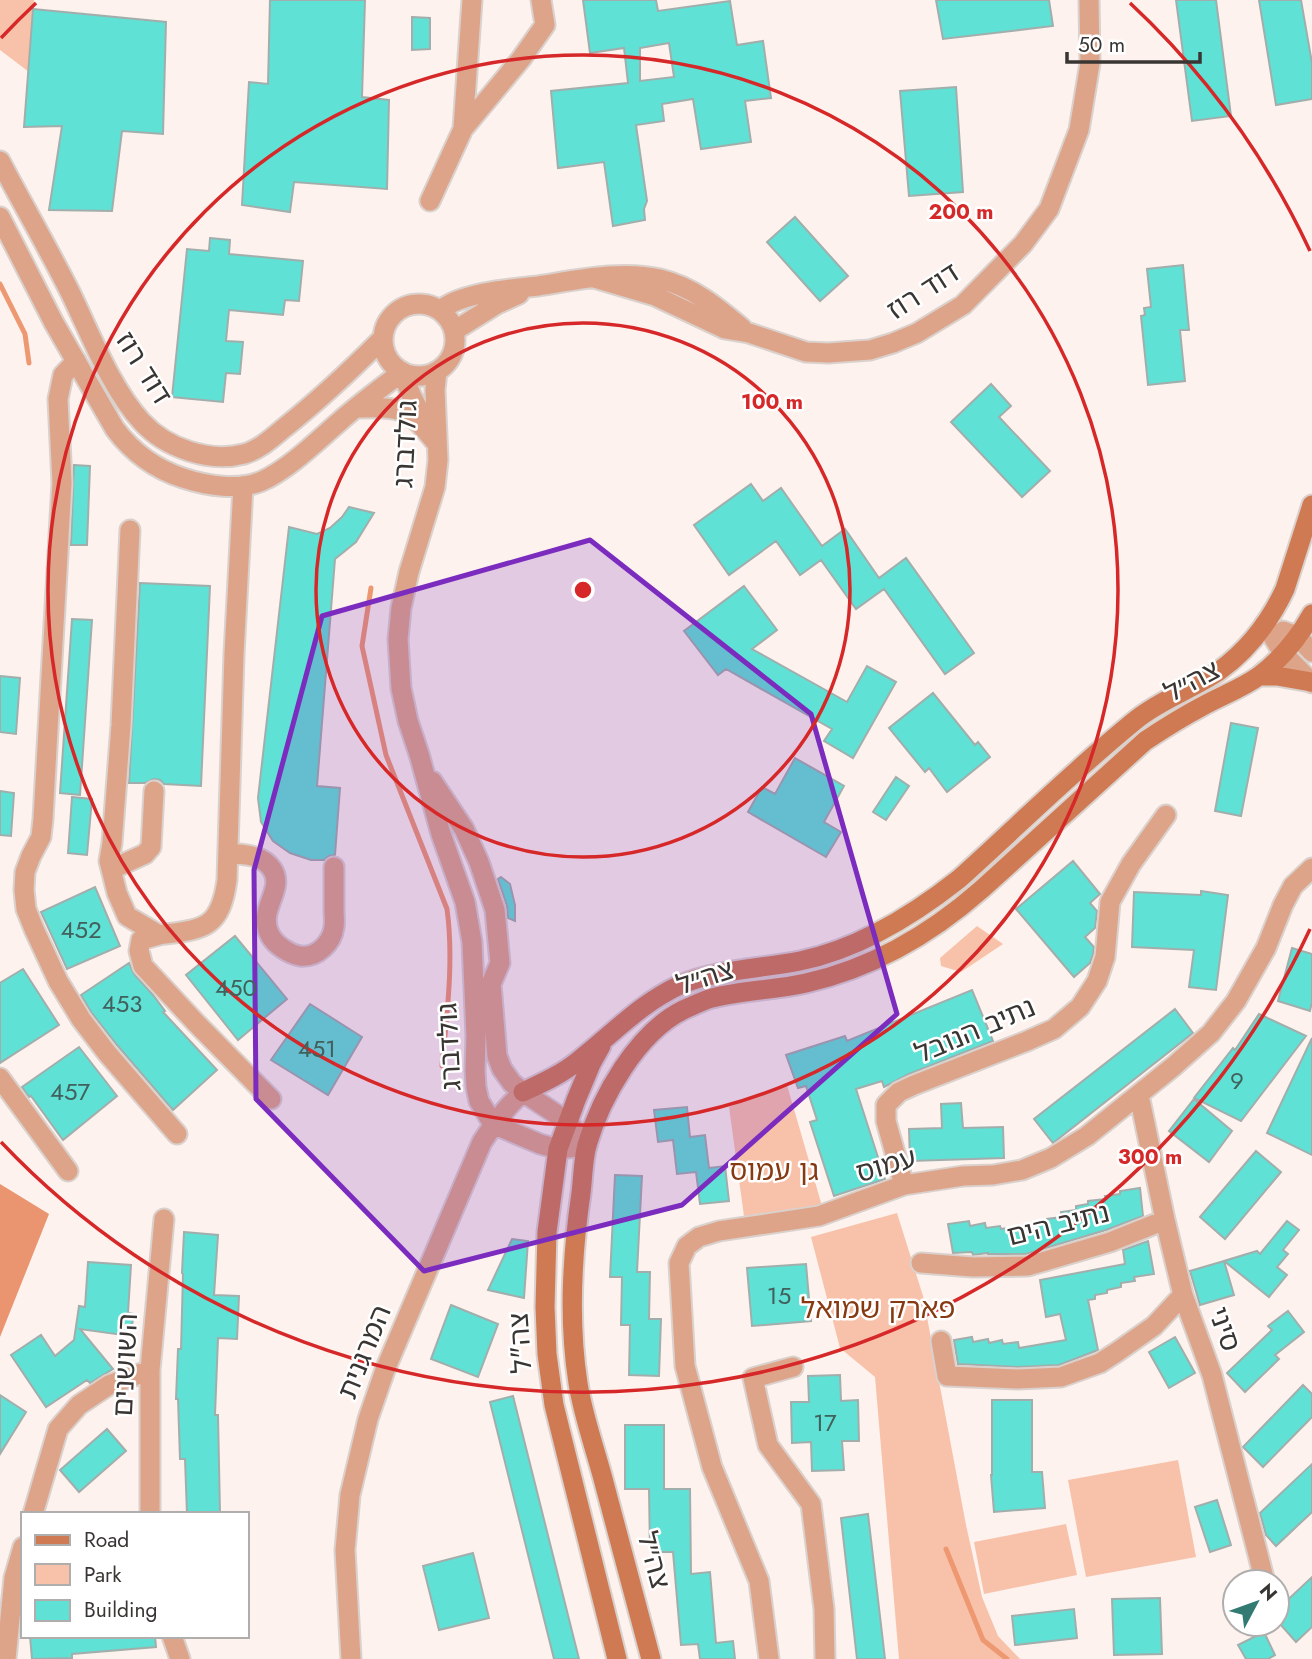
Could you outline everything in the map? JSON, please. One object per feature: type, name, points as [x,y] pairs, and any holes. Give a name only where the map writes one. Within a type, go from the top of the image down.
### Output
[{"type":"main road","name":"צה״ל","points":[[615,1029],[649,1002],[683,984],[717,974],[824,954],[870,936],[930,902],[959,880],[1139,718],[1218,672],[1238,655],[1265,624],[1285,589],[1312,505]]},
{"type":"main road","name":"צה״ל","points":[[651,1659],[578,1386],[572,1307],[574,1238],[587,1146],[601,1110],[626,1063],[651,1035],[673,1017],[710,998],[836,975],[897,950],[922,935],[982,890],[1145,741],[1200,707],[1259,676],[1283,653],[1312,614]]},
{"type":"main road","points":[[1259,676],[1278,676],[1312,682]]},
{"type":"main road","points":[[523,1092],[576,1063],[615,1029]]},
{"type":"main road","name":"צה\"ל","points":[[615,1029],[594,1057],[558,1149],[547,1232],[545,1307],[554,1405],[617,1659]]},
{"type":"street","points":[[463,129],[472,0]]},
{"type":"street","points":[[430,201],[463,129],[521,59],[545,24],[541,0]]},
{"type":"street","name":"דוד רוז","points":[[440,310],[458,300],[501,290],[594,278],[655,296],[725,329],[748,333],[806,352],[870,350],[917,333],[963,305],[1023,244],[1048,209],[1079,130],[1090,63],[1089,0]]},
{"type":"street","name":"דוד רוז","points":[[0,161],[121,394],[142,423],[165,442],[194,453],[218,456],[245,454],[266,443],[301,414],[382,339]]},
{"type":"street","name":"דוד רוז","points":[[0,217],[54,323],[116,429],[142,458],[166,472],[192,481],[216,485],[243,485],[262,481],[292,462],[402,372]]},
{"type":"street","name":"דוד רוז","points":[[454,331],[498,304],[540,285]]},
{"type":"street","points":[[415,303],[440,310],[450,321],[454,331],[455,342],[446,364],[428,376],[402,372],[388,360],[384,349],[382,339],[389,319],[396,311],[415,303]]},
{"type":"street","points":[[76,361],[63,375],[58,399],[62,483],[43,820],[41,837],[25,872],[26,909],[58,981],[81,1019],[177,1134]]},
{"type":"street","name":"גולדברג","points":[[437,371],[435,390],[438,460],[435,487],[401,608],[398,639],[401,688],[441,834],[466,902],[472,942],[476,1087],[479,1101],[494,1124]]},
{"type":"street","points":[[402,372],[437,444]]},
{"type":"street","points":[[356,408],[381,407],[401,410],[412,415],[437,444]]},
{"type":"street","points":[[243,485],[225,900],[216,918],[197,930],[141,940],[139,951],[143,966],[271,1099]]},
{"type":"street","points":[[130,530],[121,725],[109,861],[117,893],[127,916],[159,935]]},
{"type":"street","points":[[1265,624],[1297,636],[1312,652]]},
{"type":"street","points":[[1265,624],[1283,653],[1312,682]]},
{"type":"street","name":"גולדברג","points":[[421,765],[464,830],[479,862],[495,910],[500,963],[491,984],[497,1056],[502,1069],[523,1092],[568,1122],[587,1146]]},
{"type":"street","points":[[112,869],[145,854],[151,847],[155,791]]},
{"type":"street","name":"נתיב הנובל","points":[[904,1185],[886,1121],[886,1105],[898,1092],[1054,1029],[1080,1007],[1097,981],[1105,957],[1110,902],[1130,864],[1166,816]]},
{"type":"street","points":[[228,853],[264,860],[274,870],[277,883],[265,921],[271,938],[289,953],[303,956],[318,952],[327,944],[334,928],[334,867]]},
{"type":"street","name":"עמוס","points":[[769,1659],[759,1581],[712,1467],[685,1366],[679,1263],[687,1246],[699,1237],[719,1231],[819,1216],[904,1185],[1022,1170],[1048,1159],[1087,1136],[1139,1095],[1220,1022],[1236,1001],[1266,948],[1293,886],[1312,868]]},
{"type":"street","points":[[0,1078],[68,1171]]},
{"type":"street","name":"המרגנית","points":[[351,1659],[345,1550],[350,1495],[368,1419],[385,1370],[482,1142],[510,1103],[523,1092]]},
{"type":"street","name":"סיני","points":[[1139,1095],[1183,1295],[1212,1375],[1261,1568]]},
{"type":"street","points":[[494,1124],[558,1149],[587,1146]]},
{"type":"street","name":"השושנים","points":[[150,1512],[150,1370],[164,1219]]},
{"type":"street","name":"נתיב הים","points":[[921,1263],[974,1267],[1028,1266],[1110,1242],[1165,1220]]},
{"type":"street","points":[[941,1341],[947,1376],[1018,1379],[1061,1377],[1100,1363],[1117,1352],[1154,1326],[1183,1295]]},
{"type":"street","points":[[793,1367],[753,1378],[768,1445],[811,1504],[824,1609],[825,1659]]},
{"type":"street","points":[[34,1512],[58,1429],[79,1405],[109,1385],[150,1370]]},
{"type":"street","points":[[6,1659],[14,1578],[21,1554]]},
{"type":"street","points":[[173,1638],[180,1659]]},
{"type":"highlighted area","points":[[590,540],[811,714],[897,1014],[682,1205],[424,1271],[256,1099],[254,870],[322,616]]},
{"type":"green space","points":[[0,0],[34,0],[29,72],[0,50]]},
{"type":"green space","points":[[977,926],[1003,944],[961,972],[941,966],[940,958]]},
{"type":"green space","name":"גן עמוס","points":[[787,1085],[822,1206],[744,1216],[729,1107]]},
{"type":"green space","name":"פארק שמואל","points":[[897,1213],[923,1296],[982,1597],[998,1636],[1020,1659],[899,1659],[875,1377],[840,1348],[811,1237]]},
{"type":"green space","points":[[1178,1460],[1196,1557],[1086,1577],[1068,1480]]},
{"type":"green space","points":[[1066,1524],[1077,1575],[984,1594],[974,1542]]},
{"type":"shaded area","points":[[0,1184],[49,1214],[0,1337]]},
{"type":"building","points":[[270,0],[365,0],[362,97],[389,100],[387,189],[294,182],[290,212],[242,205],[249,82],[268,84]]},
{"type":"building","points":[[583,0],[656,0],[658,11],[730,1],[737,45],[763,41],[771,98],[745,101],[751,142],[701,149],[693,99],[662,104],[664,121],[636,125],[647,201],[644,209],[645,220],[613,226],[604,162],[558,168],[551,91],[628,83],[624,48],[590,53]],"holes":[[[669,43],[674,77],[640,81],[640,48]]]},
{"type":"building","points":[[936,0],[1049,0],[1053,26],[943,39]]},
{"type":"building","points":[[1176,0],[1216,0],[1231,116],[1192,121]]},
{"type":"building","points":[[1259,0],[1301,0],[1312,63],[1312,99],[1276,105]]},
{"type":"building","points":[[33,9],[166,22],[163,134],[122,131],[112,211],[49,210],[62,126],[24,127]]},
{"type":"building","points":[[412,17],[430,18],[430,49],[412,50]]},
{"type":"building","points":[[956,87],[963,192],[909,196],[900,91]]},
{"type":"building","points":[[795,217],[848,276],[820,301],[767,242]]},
{"type":"building","points":[[210,238],[230,240],[229,254],[303,261],[299,301],[285,300],[283,315],[229,310],[226,341],[243,342],[240,374],[226,373],[223,402],[172,397],[187,249],[209,251]]},
{"type":"building","points":[[1183,265],[1189,330],[1180,330],[1185,381],[1148,385],[1141,316],[1145,315],[1144,308],[1151,307],[1147,269]]},
{"type":"building","points":[[991,384],[1011,406],[999,417],[1050,471],[1022,497],[951,422]]},
{"type":"building","points":[[74,465],[90,466],[87,545],[71,545]]},
{"type":"building","points":[[751,484],[763,501],[781,488],[822,546],[845,529],[879,578],[906,558],[974,653],[945,674],[884,589],[856,609],[821,560],[800,575],[776,541],[729,575],[694,525]]},
{"type":"building","points":[[349,507],[374,513],[356,542],[335,559],[317,786],[340,788],[335,855],[324,860],[311,860],[290,853],[273,841],[261,822],[258,798],[289,527],[317,534],[330,528]]},
{"type":"building","points":[[140,583],[210,586],[201,786],[164,784],[154,779],[145,783],[129,783]]},
{"type":"building","points":[[744,586],[777,630],[752,649],[847,702],[867,666],[896,682],[853,758],[824,741],[832,729],[726,669],[718,675],[684,631]]},
{"type":"building","points":[[72,619],[92,620],[80,795],[60,793]]},
{"type":"building","points":[[0,676],[20,678],[16,734],[0,732]]},
{"type":"building","points":[[933,693],[975,745],[978,742],[990,757],[947,792],[929,768],[925,772],[889,728]]},
{"type":"building","points":[[1231,723],[1258,728],[1241,816],[1215,811]]},
{"type":"building","points":[[795,758],[844,786],[824,822],[841,832],[826,857],[748,812],[762,787],[775,794]]},
{"type":"building","points":[[896,777],[909,786],[886,820],[873,812]]},
{"type":"building","points":[[0,791],[14,793],[11,836],[0,835]]},
{"type":"building","points":[[72,797],[92,799],[87,855],[68,853]]},
{"type":"building","points":[[1073,861],[1100,894],[1090,903],[1097,911],[1095,928],[1085,937],[1094,947],[1093,954],[1090,963],[1074,977],[1016,909]]},
{"type":"building","points":[[501,877],[510,884],[515,905],[515,921],[508,918],[498,879]]},
{"type":"building","points":[[95,887],[120,946],[67,969],[41,912]]},
{"type":"building","points":[[1201,891],[1228,895],[1216,990],[1189,987],[1194,950],[1132,947],[1134,892],[1201,895]]},
{"type":"building","points":[[235,936],[287,999],[238,1040],[186,975]]},
{"type":"building","points":[[1292,948],[1312,954],[1310,1011],[1278,1001]]},
{"type":"building","points":[[129,963],[134,974],[165,1011],[163,1012],[217,1070],[173,1110],[117,1045],[81,995]]},
{"type":"building","points":[[23,969],[59,1025],[0,1063],[0,983]]},
{"type":"building","points":[[972,990],[993,1041],[909,1074],[884,1087],[882,1081],[856,1089],[885,1179],[834,1196],[810,1122],[817,1120],[806,1086],[798,1088],[786,1055],[845,1036],[847,1041]]},
{"type":"building","points":[[310,1004],[362,1037],[328,1095],[271,1060]]},
{"type":"building","points":[[1175,1009],[1193,1033],[1053,1143],[1034,1119]]},
{"type":"building","points":[[1259,1014],[1306,1036],[1241,1121],[1194,1098],[1233,1048],[1235,1050]]},
{"type":"building","points":[[1312,1038],[1312,1155],[1267,1133]]},
{"type":"building","points":[[79,1047],[117,1096],[63,1140],[22,1087]]},
{"type":"building","points":[[1194,1099],[1232,1131],[1209,1162],[1169,1131]]},
{"type":"building","points":[[961,1103],[963,1128],[1003,1127],[1004,1158],[910,1161],[909,1129],[942,1128],[941,1104]]},
{"type":"building","points":[[687,1107],[690,1137],[705,1135],[709,1168],[725,1166],[729,1201],[700,1204],[696,1172],[677,1174],[673,1140],[658,1142],[654,1110]]},
{"type":"building","points":[[1256,1151],[1281,1172],[1225,1239],[1200,1217]]},
{"type":"building","points":[[615,1175],[642,1176],[637,1272],[650,1272],[649,1319],[661,1319],[659,1376],[629,1375],[630,1325],[621,1325],[622,1277],[610,1277]]},
{"type":"building","points":[[1140,1188],[1143,1216],[1106,1230],[1026,1254],[953,1253],[948,1224],[969,1221],[970,1226],[985,1223],[986,1228],[1000,1226],[1001,1229],[1028,1225],[1062,1217],[1061,1212],[1076,1210],[1076,1206],[1088,1204],[1088,1201],[1106,1199],[1105,1196],[1120,1194],[1120,1191]]},
{"type":"building","points":[[1287,1221],[1299,1230],[1283,1250],[1288,1254],[1277,1267],[1287,1275],[1269,1297],[1224,1261],[1257,1251],[1260,1254]]},
{"type":"building","points":[[184,1232],[218,1235],[214,1295],[239,1296],[237,1339],[218,1338],[215,1415],[218,1415],[220,1512],[187,1512],[185,1459],[180,1459],[176,1399],[178,1349],[181,1349]]},
{"type":"building","points":[[512,1239],[528,1241],[524,1298],[488,1290]]},
{"type":"building","points":[[1148,1241],[1154,1274],[1134,1277],[1135,1281],[1121,1283],[1121,1287],[1107,1290],[1107,1293],[1095,1295],[1095,1299],[1088,1300],[1098,1350],[1059,1365],[1018,1367],[958,1364],[954,1340],[972,1337],[973,1342],[988,1339],[989,1343],[1002,1340],[1003,1344],[1018,1342],[1019,1348],[1066,1340],[1060,1314],[1046,1317],[1040,1280],[1125,1264],[1123,1250]]},
{"type":"building","points":[[1224,1261],[1234,1295],[1200,1305],[1190,1271]]},
{"type":"building","points":[[88,1262],[131,1265],[128,1313],[134,1314],[130,1336],[80,1329],[113,1369],[90,1383],[87,1380],[46,1407],[11,1355],[41,1335],[55,1356],[74,1340],[79,1306],[85,1307]]},
{"type":"building","points":[[806,1264],[811,1321],[752,1326],[747,1268]]},
{"type":"building","points":[[451,1305],[498,1324],[478,1377],[431,1359]]},
{"type":"building","points":[[1288,1311],[1304,1332],[1275,1355],[1279,1359],[1245,1392],[1227,1373],[1272,1330],[1268,1326]]},
{"type":"building","points":[[1175,1337],[1195,1373],[1169,1388],[1149,1352]]},
{"type":"building","points":[[840,1375],[841,1401],[858,1400],[859,1441],[842,1441],[844,1470],[812,1471],[811,1442],[792,1443],[791,1402],[809,1402],[808,1376]]},
{"type":"building","points":[[1303,1385],[1312,1394],[1312,1417],[1263,1467],[1243,1447]]},
{"type":"building","points":[[0,1395],[26,1412],[0,1454]]},
{"type":"building","points":[[513,1396],[579,1659],[554,1659],[490,1402]]},
{"type":"building","points":[[992,1400],[1032,1400],[1032,1472],[1042,1472],[1045,1508],[994,1512],[991,1475]]},
{"type":"building","points":[[625,1425],[664,1425],[664,1489],[690,1489],[691,1574],[710,1572],[716,1643],[733,1641],[735,1659],[700,1659],[698,1644],[681,1645],[673,1552],[650,1552],[649,1489],[625,1489]]},
{"type":"building","points":[[107,1429],[126,1451],[79,1492],[60,1470]]},
{"type":"building","points":[[1312,1464],[1312,1512],[1276,1546],[1266,1535],[1260,1513]]},
{"type":"building","points":[[1217,1500],[1231,1545],[1210,1552],[1195,1507]]},
{"type":"building","points":[[868,1514],[885,1659],[857,1659],[841,1518]]},
{"type":"building","points":[[473,1553],[489,1618],[439,1630],[423,1566]]},
{"type":"building","points":[[1312,1577],[1312,1627],[1296,1642],[1291,1636],[1291,1597]]},
{"type":"building","points":[[1160,1598],[1162,1654],[1114,1655],[1112,1599]]},
{"type":"building","points":[[1074,1609],[1077,1638],[1015,1645],[1012,1616]]},
{"type":"building","points":[[30,1638],[155,1638],[156,1647],[72,1654],[72,1658],[32,1659]]},
{"type":"building","points":[[1252,1638],[1267,1638],[1275,1655],[1268,1659],[1246,1659],[1238,1645]]},
{"type":"waterway","points":[[0,284],[25,334],[29,363]]},
{"type":"waterway","points":[[371,588],[362,646],[386,755],[447,909],[450,967],[442,1066]]},
{"type":"waterway","points":[[946,1549],[983,1640],[1007,1659]]}]
